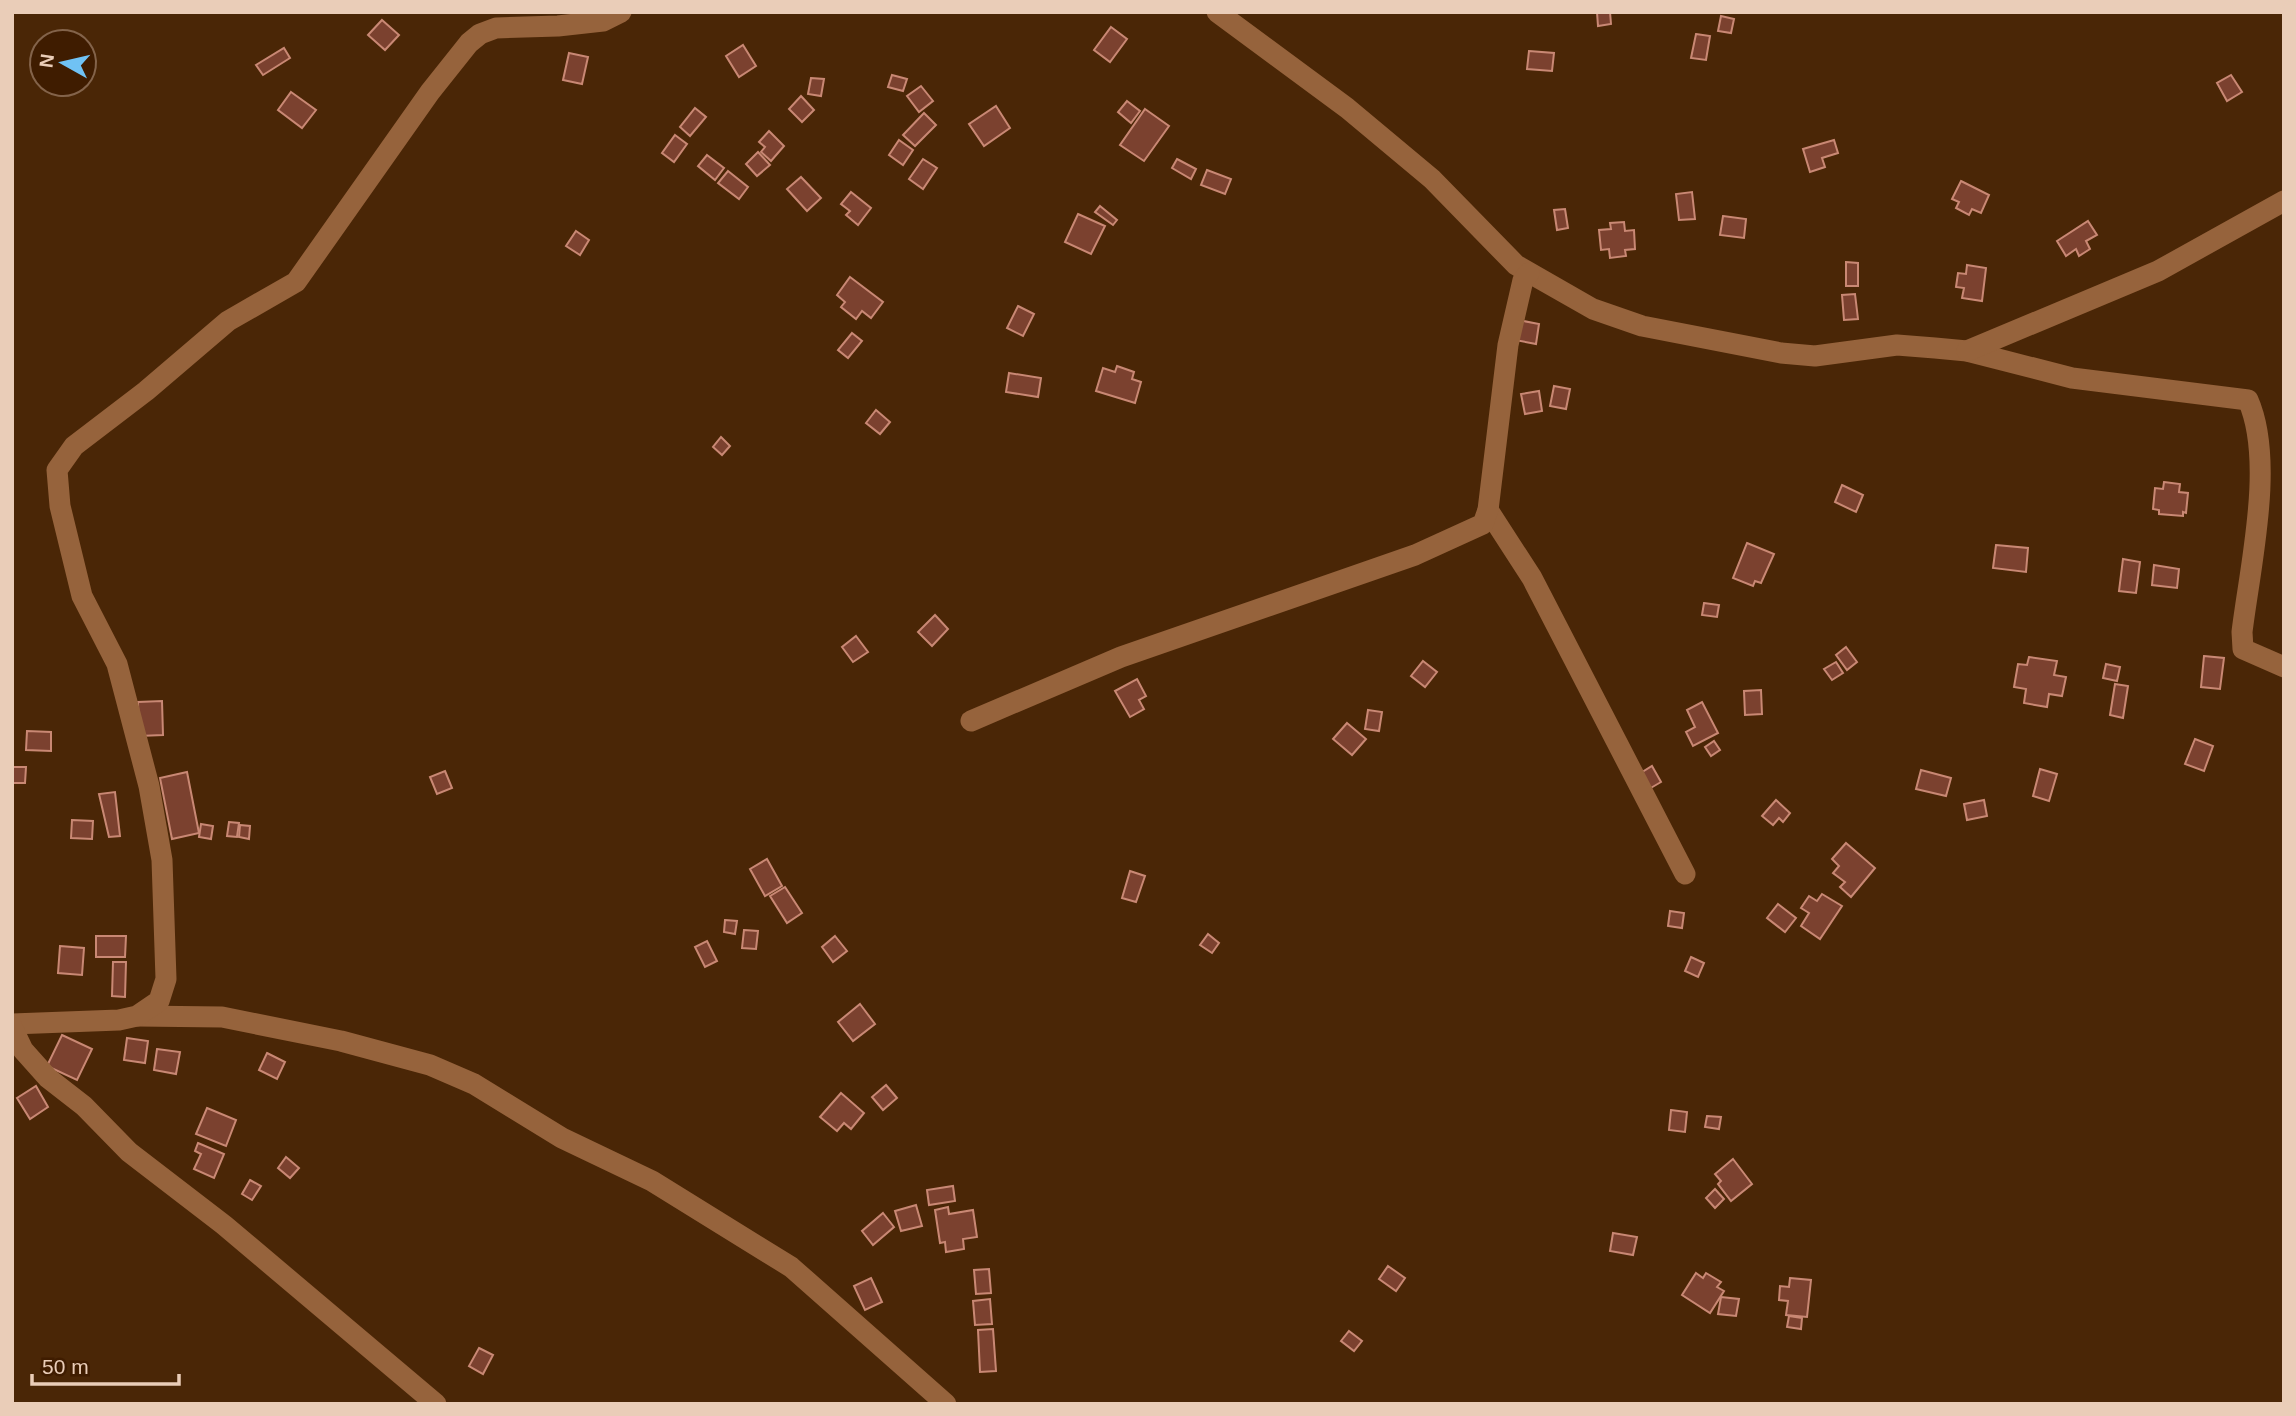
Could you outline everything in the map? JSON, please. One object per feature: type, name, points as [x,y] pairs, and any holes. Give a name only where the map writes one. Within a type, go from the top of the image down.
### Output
[{"type":"street","points":[[137,1016],[159,1001],[166,979],[162,860],[149,786],[117,664],[82,596],[60,506],[57,470],[74,446],[146,391],[228,321],[296,282],[430,92],[469,43],[480,34],[505,27],[558,26],[603,21],[621,12]]},
{"type":"street","points":[[1217,12],[1347,108],[1422,170],[1516,265],[1592,309],[1642,326],[1781,353],[1815,356],[1897,345],[1967,351],[2071,377],[2248,400],[2256,417],[2261,473],[2242,632],[2243,649],[2284,667]]},
{"type":"street","points":[[1967,351],[2158,271],[2284,201]]},
{"type":"street","points":[[971,721],[1121,657],[1415,555],[1483,524],[1488,510],[1508,345],[1523,279],[1529,273]]},
{"type":"street","points":[[1488,510],[1543,598],[1685,874]]},
{"type":"street","points":[[436,1404],[224,1225],[130,1152],[84,1106],[48,1078],[23,1050],[12,1026],[119,1020],[137,1016],[222,1017],[341,1041],[430,1065],[474,1084],[562,1138],[663,1187],[790,1267],[946,1404]]},
{"type":"building","points":[[1597,12],[1610,12],[1611,24],[1598,26]]},
{"type":"building","points":[[1721,16],[1734,19],[1731,33],[1718,31]]},
{"type":"building","points":[[382,20],[399,35],[385,50],[368,35]]},
{"type":"building","points":[[1111,27],[1127,39],[1110,62],[1094,50]]},
{"type":"building","points":[[1696,34],[1710,36],[1706,60],[1691,58]]},
{"type":"building","points":[[743,45],[756,66],[739,77],[726,56]]},
{"type":"building","points":[[284,48],[290,58],[263,75],[256,65]]},
{"type":"building","points":[[1529,51],[1554,53],[1552,71],[1527,69]]},
{"type":"building","points":[[569,53],[588,57],[582,84],[563,80]]},
{"type":"building","points":[[892,75],[907,79],[903,91],[888,87]]},
{"type":"building","points":[[2231,75],[2242,92],[2227,101],[2217,83]]},
{"type":"building","points":[[811,78],[824,79],[821,96],[808,94]]},
{"type":"building","points":[[921,86],[933,101],[919,112],[907,96]]},
{"type":"building","points":[[291,92],[316,110],[302,128],[278,110]]},
{"type":"building","points":[[801,96],[814,110],[802,122],[789,109]]},
{"type":"building","points":[[1127,101],[1140,111],[1131,123],[1118,112]]},
{"type":"building","points":[[996,106],[1010,128],[984,146],[969,124]]},
{"type":"building","points":[[695,108],[706,117],[690,136],[680,127]]},
{"type":"building","points":[[1145,109],[1169,126],[1144,161],[1120,145]]},
{"type":"building","points":[[924,113],[936,125],[915,146],[903,135]]},
{"type":"building","points":[[769,131],[784,146],[771,161],[761,152],[765,147],[759,142]]},
{"type":"building","points":[[675,135],[687,144],[674,162],[662,153]]},
{"type":"building","points":[[899,140],[913,150],[903,165],[889,155]]},
{"type":"building","points":[[1834,140],[1838,153],[1822,158],[1825,167],[1810,172],[1803,149]]},
{"type":"building","points":[[758,152],[770,165],[757,176],[746,164]]},
{"type":"building","points":[[707,155],[724,168],[715,180],[698,166]]},
{"type":"building","points":[[923,159],[937,168],[923,189],[909,179]]},
{"type":"building","points":[[1177,159],[1196,169],[1191,179],[1172,168]]},
{"type":"building","points":[[1207,170],[1231,179],[1225,194],[1201,185]]},
{"type":"building","points":[[728,171],[748,187],[739,199],[718,183]]},
{"type":"building","points":[[801,177],[821,198],[807,211],[787,189]]},
{"type":"building","points":[[1961,181],[1989,195],[1981,213],[1972,209],[1969,215],[1956,208],[1959,202],[1952,199]]},
{"type":"building","points":[[851,192],[871,208],[858,225],[846,215],[850,211],[841,204]]},
{"type":"building","points":[[1692,192],[1695,219],[1679,220],[1676,194]]},
{"type":"building","points":[[1100,206],[1117,220],[1113,225],[1095,212]]},
{"type":"building","points":[[1565,209],[1568,228],[1557,230],[1554,210]]},
{"type":"building","points":[[1078,214],[1105,226],[1091,254],[1065,242]]},
{"type":"building","points":[[1723,216],[1746,219],[1744,238],[1720,235]]},
{"type":"building","points":[[2088,221],[2097,235],[2086,241],[2090,249],[2079,256],[2076,249],[2066,256],[2057,241]]},
{"type":"building","points":[[1624,222],[1625,231],[1634,230],[1635,249],[1625,250],[1626,256],[1610,258],[1609,249],[1601,250],[1599,230],[1611,229],[1610,223]]},
{"type":"building","points":[[576,231],[589,240],[580,255],[566,246]]},
{"type":"building","points":[[1846,262],[1858,263],[1858,286],[1846,286]]},
{"type":"building","points":[[1967,265],[1986,268],[1982,301],[1962,298],[1964,288],[1956,287],[1958,273],[1966,274]]},
{"type":"building","points":[[850,277],[883,302],[871,318],[862,311],[856,319],[841,307],[845,302],[837,295]]},
{"type":"building","points":[[1855,294],[1858,319],[1844,320],[1842,295]]},
{"type":"building","points":[[1018,306],[1034,314],[1023,336],[1007,328]]},
{"type":"building","points":[[1518,320],[1539,324],[1536,344],[1515,340]]},
{"type":"building","points":[[852,333],[862,341],[848,358],[838,350]]},
{"type":"building","points":[[1117,366],[1134,372],[1132,379],[1141,382],[1135,403],[1096,391],[1103,368],[1115,372]]},
{"type":"building","points":[[1009,373],[1041,378],[1038,397],[1006,392]]},
{"type":"building","points":[[1554,386],[1570,389],[1566,409],[1550,406]]},
{"type":"building","points":[[1539,391],[1542,411],[1525,414],[1521,394]]},
{"type":"building","points":[[876,410],[890,422],[880,434],[866,423]]},
{"type":"building","points":[[721,437],[730,446],[722,455],[713,447]]},
{"type":"building","points":[[2164,482],[2180,484],[2179,492],[2188,493],[2186,513],[2183,512],[2183,516],[2159,514],[2159,510],[2153,509],[2155,488],[2163,489]]},
{"type":"building","points":[[1842,485],[1863,495],[1856,512],[1835,502]]},
{"type":"building","points":[[1747,543],[1774,554],[1761,583],[1755,581],[1753,586],[1733,578]]},
{"type":"building","points":[[1996,545],[2028,548],[2026,572],[1993,568]]},
{"type":"building","points":[[2123,559],[2140,562],[2136,593],[2119,591]]},
{"type":"building","points":[[2154,565],[2179,569],[2177,588],[2152,585]]},
{"type":"building","points":[[1704,603],[1719,605],[1717,617],[1702,615]]},
{"type":"building","points":[[935,615],[948,629],[932,646],[918,632]]},
{"type":"building","points":[[856,636],[868,652],[853,662],[842,647]]},
{"type":"building","points":[[1846,647],[1857,662],[1847,670],[1836,655]]},
{"type":"building","points":[[2204,656],[2224,658],[2220,689],[2201,687]]},
{"type":"building","points":[[2029,657],[2057,661],[2054,675],[2066,677],[2062,696],[2049,694],[2047,707],[2024,703],[2026,689],[2014,687],[2018,664],[2027,665]]},
{"type":"building","points":[[1423,661],[1437,672],[1425,687],[1411,676]]},
{"type":"building","points":[[1836,662],[1843,673],[1832,680],[1824,669]]},
{"type":"building","points":[[2106,664],[2120,667],[2117,681],[2103,678]]},
{"type":"building","points":[[1137,679],[1146,696],[1139,700],[1144,709],[1130,717],[1115,691]]},
{"type":"building","points":[[2115,684],[2128,686],[2123,718],[2110,715]]},
{"type":"building","points":[[1761,690],[1762,714],[1745,715],[1744,691]]},
{"type":"building","points":[[162,701],[163,735],[139,736],[138,702]]},
{"type":"building","points":[[1702,702],[1718,733],[1693,746],[1686,732],[1695,727],[1687,710]]},
{"type":"building","points":[[1368,710],[1382,712],[1379,731],[1365,729]]},
{"type":"building","points":[[1347,723],[1366,739],[1352,755],[1333,739]]},
{"type":"building","points":[[27,731],[51,732],[51,751],[26,750]]},
{"type":"building","points":[[2195,739],[2213,746],[2204,771],[2185,764]]},
{"type":"building","points":[[1714,741],[1720,750],[1711,756],[1705,747]]},
{"type":"building","points":[[1652,766],[1661,782],[1649,789],[1639,774]]},
{"type":"building","points":[[12,767],[26,767],[25,783],[13,783],[13,789]]},
{"type":"building","points":[[2040,769],[2057,774],[2049,801],[2033,796]]},
{"type":"building","points":[[1921,770],[1951,778],[1946,796],[1916,789]]},
{"type":"building","points":[[445,771],[452,788],[437,794],[430,777]]},
{"type":"building","points":[[187,772],[199,833],[172,839],[160,778]]},
{"type":"building","points":[[115,792],[120,836],[109,837],[99,794]]},
{"type":"building","points":[[1776,800],[1790,813],[1783,822],[1779,818],[1773,825],[1762,816]]},
{"type":"building","points":[[1984,800],[1987,816],[1967,820],[1964,804]]},
{"type":"building","points":[[72,820],[93,821],[92,839],[71,838]]},
{"type":"building","points":[[229,822],[239,823],[237,837],[227,836]]},
{"type":"building","points":[[201,824],[213,826],[211,839],[199,837]]},
{"type":"building","points":[[240,825],[250,826],[249,839],[239,837]]},
{"type":"building","points":[[1846,843],[1875,868],[1851,897],[1840,887],[1845,882],[1833,873],[1839,866],[1832,859]]},
{"type":"building","points":[[767,859],[782,886],[765,896],[750,869]]},
{"type":"building","points":[[1130,871],[1145,876],[1136,902],[1122,898]]},
{"type":"building","points":[[785,887],[802,913],[787,923],[770,896]]},
{"type":"building","points":[[1822,894],[1842,906],[1820,939],[1801,926],[1809,913],[1801,908],[1809,896],[1817,901]]},
{"type":"building","points":[[1778,904],[1796,918],[1785,932],[1767,918]]},
{"type":"building","points":[[1670,911],[1684,913],[1682,928],[1668,926]]},
{"type":"building","points":[[725,920],[737,921],[735,934],[724,932]]},
{"type":"building","points":[[744,930],[758,931],[756,949],[742,948]]},
{"type":"building","points":[[1208,934],[1219,943],[1212,953],[1200,945]]},
{"type":"building","points":[[96,936],[126,936],[125,957],[96,957]]},
{"type":"building","points":[[835,936],[847,951],[833,962],[822,947]]},
{"type":"building","points":[[707,941],[717,961],[705,967],[695,947]]},
{"type":"building","points":[[60,946],[84,948],[82,975],[58,973]]},
{"type":"building","points":[[1691,957],[1704,963],[1698,977],[1685,971]]},
{"type":"building","points":[[113,962],[126,962],[125,997],[112,996]]},
{"type":"building","points":[[860,1004],[875,1024],[853,1041],[838,1022]]},
{"type":"building","points":[[62,1035],[92,1049],[77,1080],[47,1066]]},
{"type":"building","points":[[127,1038],[148,1041],[145,1063],[124,1060]]},
{"type":"building","points":[[157,1049],[180,1052],[176,1074],[154,1070]]},
{"type":"building","points":[[267,1053],[285,1062],[277,1079],[259,1070]]},
{"type":"building","points":[[886,1085],[897,1098],[883,1110],[872,1097]]},
{"type":"building","points":[[36,1086],[48,1107],[30,1119],[17,1098]]},
{"type":"building","points":[[841,1093],[864,1113],[851,1129],[844,1123],[837,1131],[820,1117]]},
{"type":"building","points":[[207,1108],[236,1120],[226,1146],[196,1134]]},
{"type":"building","points":[[1671,1110],[1687,1112],[1685,1132],[1669,1130]]},
{"type":"building","points":[[1707,1116],[1721,1117],[1719,1129],[1705,1127]]},
{"type":"building","points":[[198,1143],[224,1154],[214,1178],[194,1169],[201,1154],[195,1151]]},
{"type":"building","points":[[286,1157],[299,1168],[290,1178],[278,1168]]},
{"type":"building","points":[[1733,1159],[1752,1184],[1731,1201],[1718,1184],[1721,1181],[1715,1174]]},
{"type":"building","points":[[250,1180],[261,1186],[252,1200],[242,1194]]},
{"type":"building","points":[[953,1186],[955,1201],[929,1205],[927,1190]]},
{"type":"building","points":[[1715,1189],[1724,1199],[1715,1208],[1706,1198]]},
{"type":"building","points":[[916,1205],[922,1226],[901,1231],[895,1211]]},
{"type":"building","points":[[948,1207],[949,1214],[973,1210],[977,1237],[963,1239],[964,1249],[946,1252],[945,1242],[940,1243],[935,1210]]},
{"type":"building","points":[[883,1213],[894,1227],[873,1245],[862,1231]]},
{"type":"building","points":[[1613,1233],[1637,1237],[1633,1255],[1610,1251]]},
{"type":"building","points":[[1388,1266],[1405,1278],[1396,1291],[1379,1279]]},
{"type":"building","points":[[989,1269],[991,1293],[976,1294],[974,1270]]},
{"type":"building","points":[[1696,1273],[1703,1278],[1706,1273],[1721,1282],[1717,1287],[1724,1291],[1710,1313],[1682,1295]]},
{"type":"building","points":[[871,1278],[882,1302],[865,1310],[854,1286]]},
{"type":"building","points":[[1790,1278],[1811,1280],[1807,1317],[1786,1315],[1788,1301],[1779,1300],[1780,1286],[1789,1287]]},
{"type":"building","points":[[1721,1297],[1739,1299],[1736,1316],[1718,1314]]},
{"type":"building","points":[[990,1299],[992,1324],[975,1325],[973,1301]]},
{"type":"building","points":[[1789,1316],[1802,1318],[1801,1329],[1787,1327]]},
{"type":"building","points":[[993,1329],[996,1371],[980,1372],[978,1330]]},
{"type":"building","points":[[1349,1331],[1362,1341],[1354,1351],[1341,1341]]},
{"type":"building","points":[[479,1348],[493,1355],[483,1374],[469,1366]]}]
